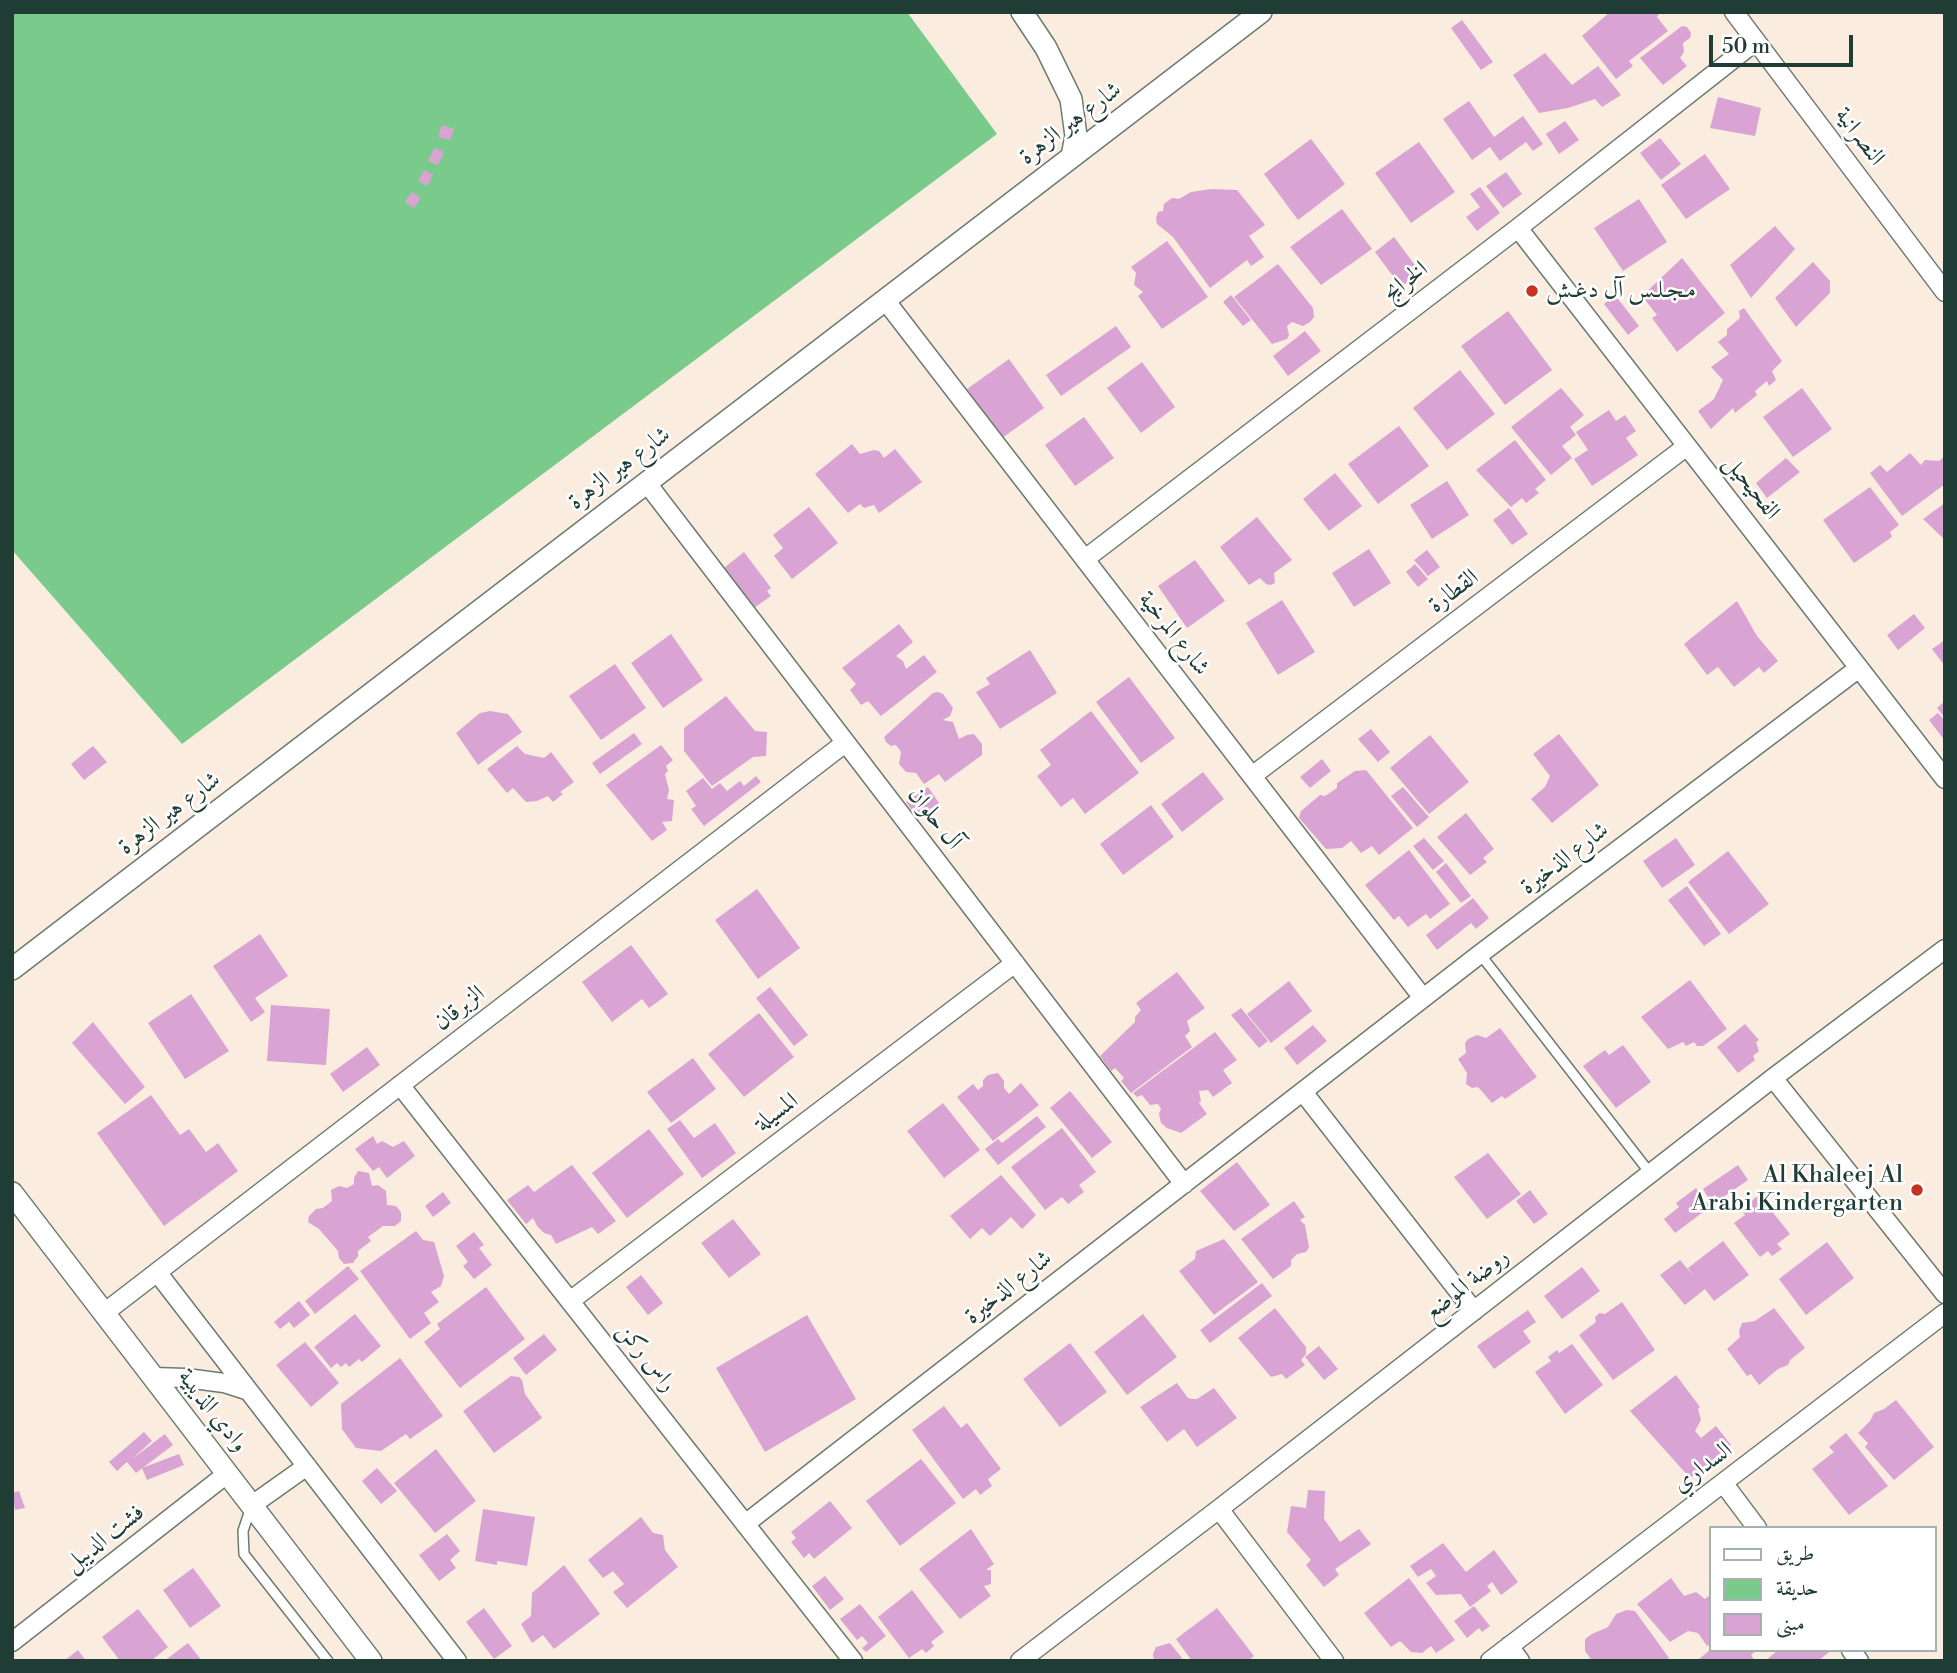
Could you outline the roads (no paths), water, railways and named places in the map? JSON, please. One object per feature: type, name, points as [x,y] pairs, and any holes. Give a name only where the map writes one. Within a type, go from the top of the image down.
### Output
[{"type":"street","points":[[1021,12],[1046,48],[1071,99],[1076,136],[1072,156]]},
{"type":"street","points":[[1040,12],[1059,45],[1069,77],[1082,105],[1090,116],[1108,130]]},
{"type":"street","name":"شارع هير الزهرة","points":[[12,969],[1261,12]]},
{"type":"street","name":"النصرانية","points":[[1734,12],[1945,292]]},
{"type":"street","name":"الخرايج","points":[[1085,559],[1518,228],[1756,41]]},
{"type":"street","name":"الفحيحيل","points":[[1518,228],[1945,779]]},
{"type":"street","name":"شارع المرخية","points":[[884,300],[1423,998]]},
{"type":"street","name":"القطارة","points":[[1252,776],[1687,446]]},
{"type":"street","name":"آل حلوان","points":[[646,482],[1184,1184]]},
{"type":"street","name":"شارع الذخيرة","points":[[745,1524],[1480,954],[1859,668]]},
{"type":"street","name":"الزبرقان","points":[[104,1313],[845,743]]},
{"type":"street","name":"روضة الموضع","points":[[1020,1661],[1773,1078],[1945,949]]},
{"type":"street","name":"المسيلة","points":[[570,1301],[1014,963]]},
{"type":"street","points":[[1773,1078],[1945,1294]]},
{"type":"street","name":"راس ركن","points":[[400,1085],[853,1661]]},
{"type":"street","points":[[1303,1092],[1474,1311]]},
{"type":"street","name":"وادي الذيبية","points":[[12,1193],[368,1660]]},
{"type":"street","points":[[157,1272],[457,1661]]},
{"type":"street","name":"السداري","points":[[1490,1661],[1514,1654],[1724,1484],[1945,1313]]},
{"type":"street","points":[[153,1377],[223,1383],[249,1391]]},
{"type":"street","points":[[252,1505],[307,1466]]},
{"type":"street","name":"فشت الديبل","points":[[12,1642],[228,1473]]},
{"type":"street","points":[[1724,1484],[1756,1526]]},
{"type":"street","points":[[1219,1509],[1334,1661]]},
{"type":"lane","points":[[1480,954],[1650,1173]]},
{"type":"lane","points":[[252,1505],[243,1531],[244,1554],[328,1661]]},
{"type":"place","name":"مـجـلـس آل دغـش","points":[[1532,291]]},
{"type":"place","name":"Al Khaleej Al Arabi Kindergarten","points":[[1917,1190]]}]
